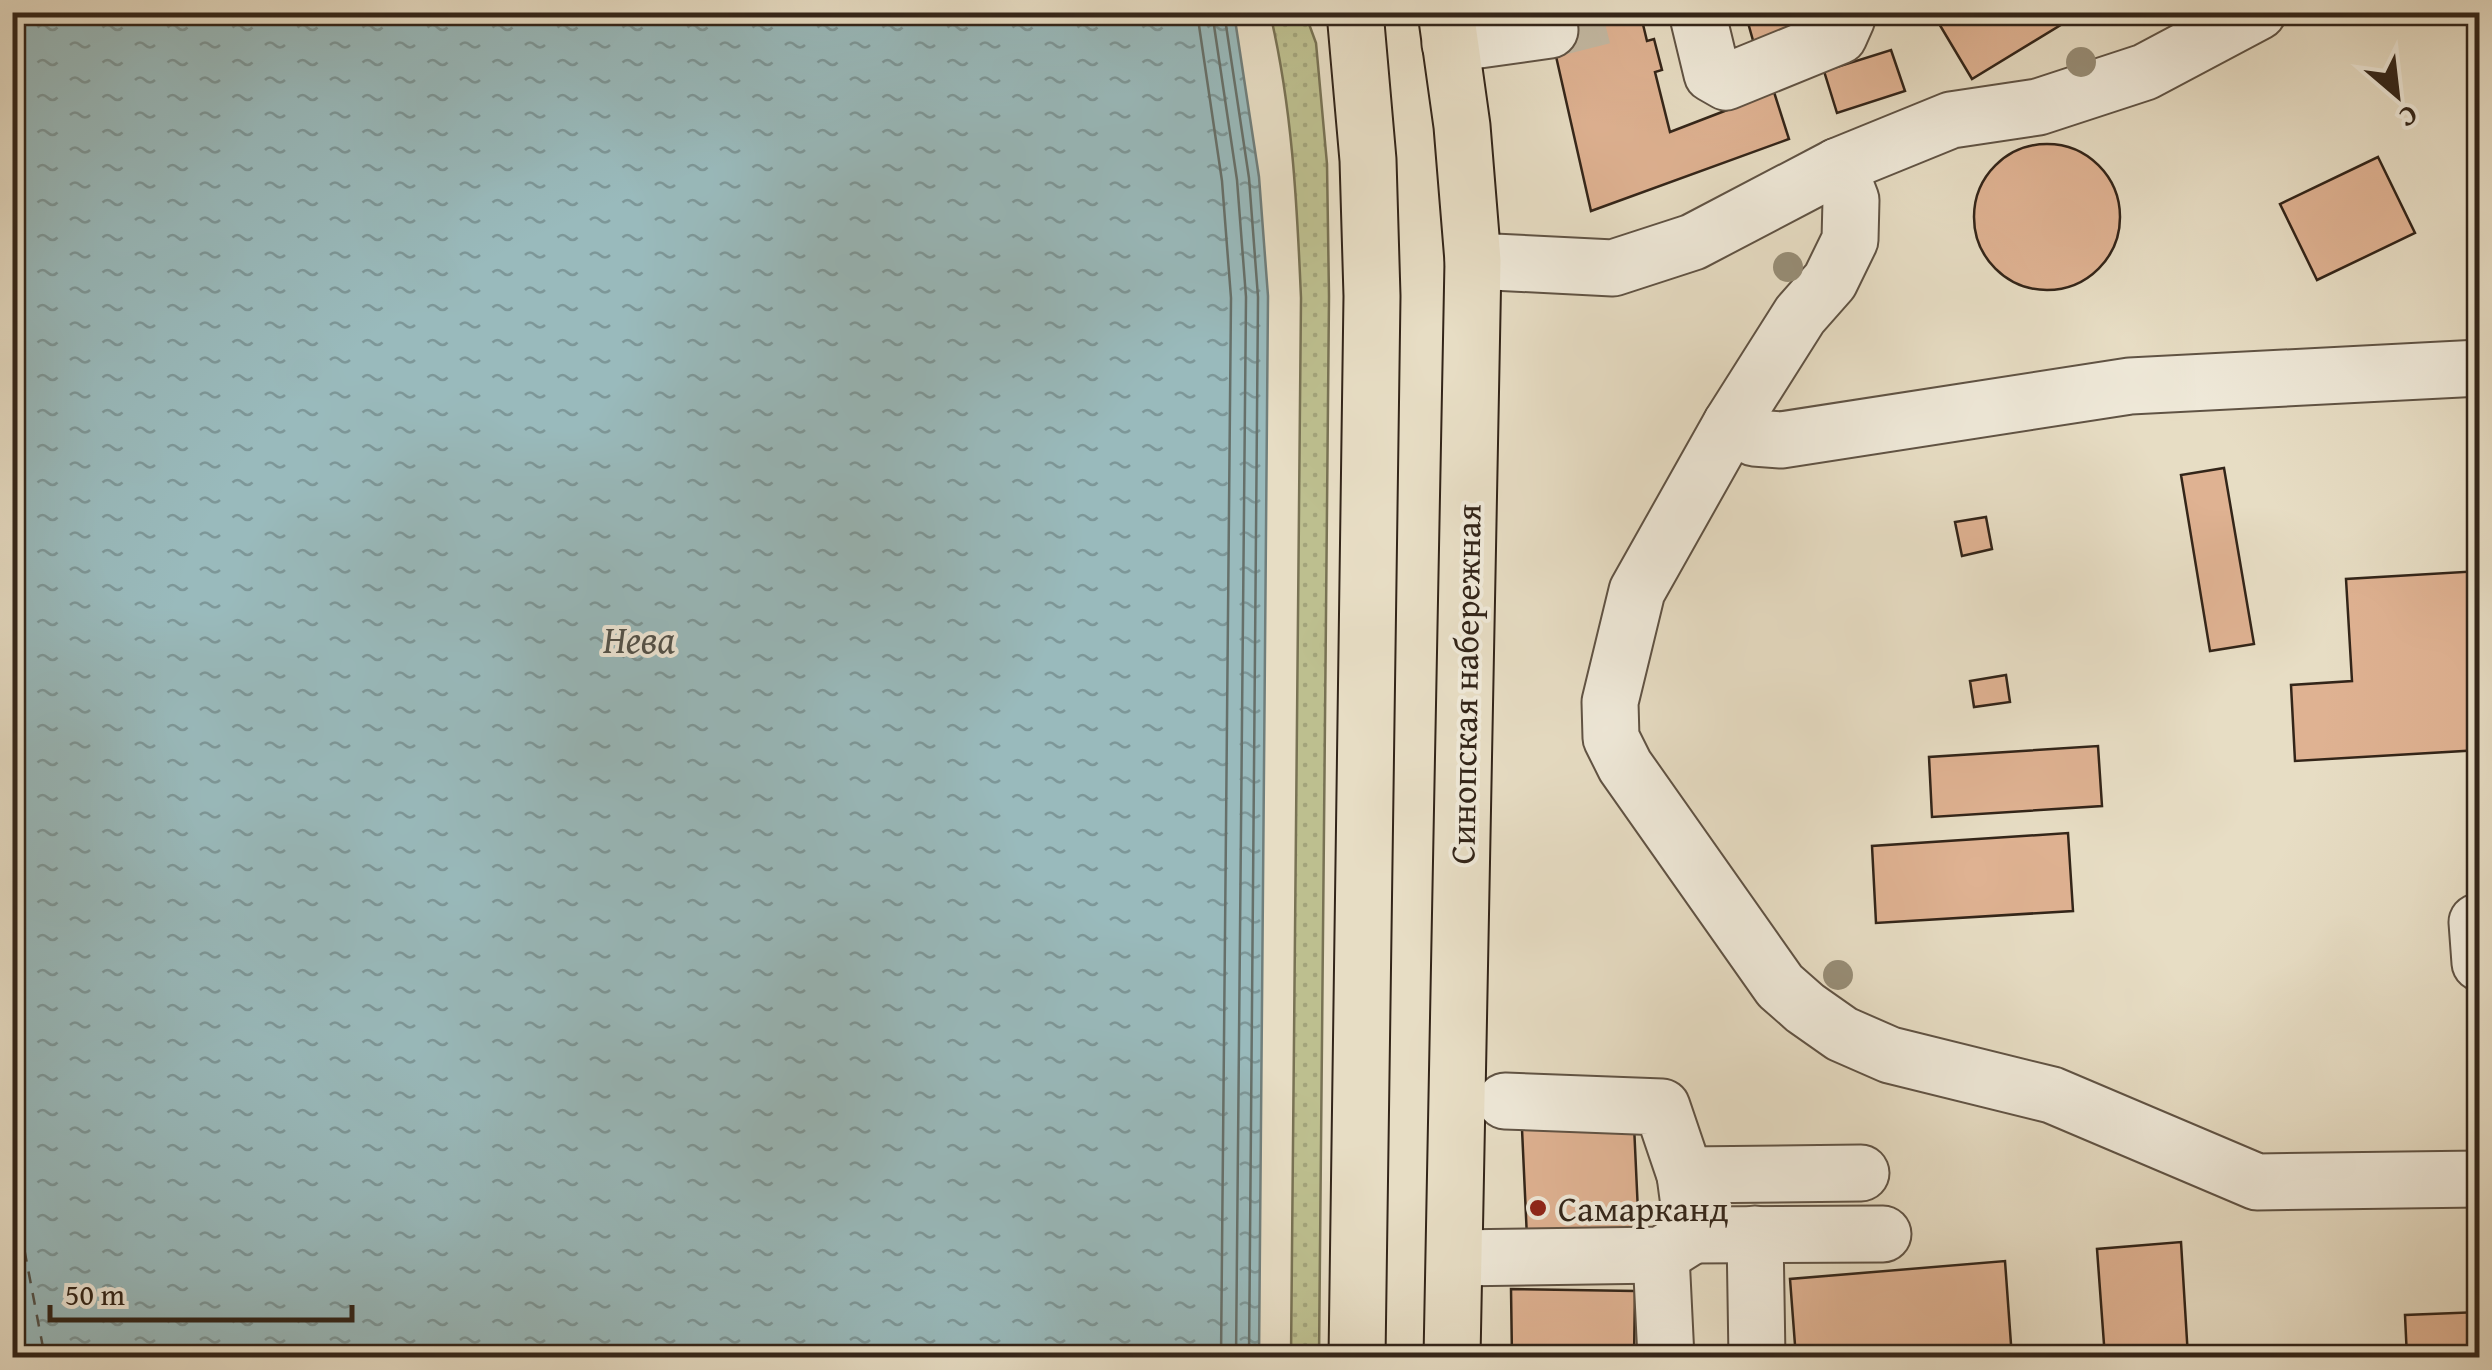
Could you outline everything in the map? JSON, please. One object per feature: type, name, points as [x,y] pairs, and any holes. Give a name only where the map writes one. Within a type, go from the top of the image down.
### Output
[{"type":"main road","points":[[1354,12],[1368,160],[1372,296],[1357,1358]]},
{"type":"main road","name":"Синопская набережная","points":[[1448,28],[1462,126],[1473,261],[1452,1358]]},
{"type":"lane","points":[[1697,12],[1712,74],[1726,82],[1839,36],[1845,12]]},
{"type":"lane","points":[[1473,261],[1613,268],[1693,242],[1838,166],[1951,120],[2038,107],[2145,72],[2258,12]]},
{"type":"lane","points":[[1448,28],[1550,30]]},
{"type":"lane","points":[[1838,166],[1851,200],[1850,240],[1830,281],[1800,315],[1731,424],[1638,591],[1610,702],[1611,738],[1625,766],[1780,986],[1842,1034],[1890,1055],[2052,1095],[2257,1182],[2480,1179]]},
{"type":"lane","points":[[1731,424],[1754,438],[1781,440],[2130,386],[2480,368]]},
{"type":"lane","points":[[1505,1101],[1662,1107],[1686,1175],[1666,1358]]},
{"type":"lane","points":[[1686,1175],[1861,1173]]},
{"type":"lane","points":[[1455,1258],[1677,1245],[1755,1234],[1883,1234]]},
{"type":"lane","points":[[1755,1234],[1756,1358]]},
{"type":"green space","points":[[1270,13],[1305,13],[1316,43],[1327,164],[1319,1358],[1291,1357],[1301,298],[1288,119]]},
{"type":"water","name":"Нева","points":[[12,13],[1234,13],[1259,177],[1268,296],[1259,1357],[13,1357]]},
{"type":"building","points":[[1546,12],[1640,12],[1647,41],[1654,39],[1662,70],[1655,72],[1670,132],[1774,92],[1789,139],[1591,211]]},
{"type":"building","points":[[1745,12],[1823,12],[1754,44]]},
{"type":"building","points":[[1932,12],[2082,12],[1972,79]]},
{"type":"building","points":[[1891,50],[1905,91],[1837,113],[1824,71]]},
{"type":"building","points":[[2047,144],[2075,149],[2099,165],[2115,189],[2120,217],[2115,245],[2099,269],[2075,285],[2047,290],[2019,285],[1995,269],[1979,245],[1974,217],[1979,189],[1995,165],[2019,149]]},
{"type":"building","points":[[2378,157],[2415,233],[2317,280],[2280,204]]},
{"type":"building","points":[[2224,468],[2254,644],[2210,651],[2181,475]]},
{"type":"building","points":[[1986,517],[1992,549],[1962,556],[1955,522]]},
{"type":"building","points":[[2480,571],[2480,750],[2295,761],[2291,685],[2352,681],[2346,579]]},
{"type":"building","points":[[2006,675],[2010,702],[1974,707],[1970,681]]},
{"type":"building","points":[[2098,746],[2102,806],[1932,817],[1929,757]]},
{"type":"building","points":[[2068,833],[2073,911],[1876,923],[1872,846]]},
{"type":"building","points":[[1634,1125],[1639,1234],[1527,1238],[1522,1129]]},
{"type":"building","points":[[2181,1242],[2188,1357],[2105,1358],[2097,1249]]},
{"type":"building","points":[[2005,1261],[2012,1358],[1796,1358],[1790,1279]]},
{"type":"building","points":[[1511,1289],[1635,1291],[1634,1358],[1512,1358]]},
{"type":"building","points":[[2480,1312],[2480,1358],[2407,1358],[2405,1315]]},
{"type":"ferry route","points":[[12,1185],[45,1358]]},
{"type":"tunnel","points":[[1550,30],[1622,12]]},
{"type":"place","name":"Самарканд","points":[[1538,1208]]}]
